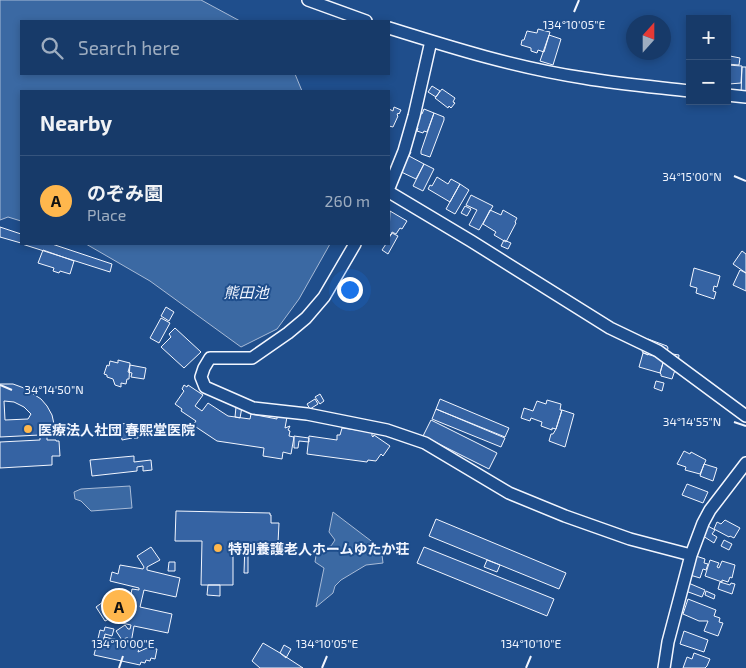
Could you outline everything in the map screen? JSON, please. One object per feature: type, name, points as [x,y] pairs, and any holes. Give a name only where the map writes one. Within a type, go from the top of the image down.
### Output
[{"type":"street","points":[[308,0],[363,20]]},
{"type":"street","points":[[390,28],[450,48],[514,65],[584,79],[686,91]]},
{"type":"street","points":[[390,185],[407,142],[431,41]]},
{"type":"street","points":[[731,95],[746,97]]},
{"type":"street","points":[[390,193],[610,328],[658,351],[746,416]]},
{"type":"street","points":[[354,245],[324,298],[306,318],[252,358],[210,358],[201,377],[205,387],[252,408],[307,414],[394,432],[425,443],[509,494],[630,539],[691,555]]},
{"type":"street","points":[[664,668],[668,642],[691,555],[710,510],[746,463]]},
{"type":"water","points":[[0,0],[201,0],[238,20],[20,20],[20,75],[295,75],[302,90],[20,90],[20,221],[8,217],[0,220]]},
{"type":"water","name":"熊田池","points":[[88,245],[329,245],[299,299],[277,329],[241,347],[150,281]]},
{"type":"water","points":[[130,486],[132,508],[91,511],[81,501],[75,499],[74,492],[81,489]]},
{"type":"water","points":[[333,512],[379,547],[383,563],[366,565],[341,580],[335,586],[333,593],[316,607],[324,568],[315,562],[317,549],[331,546],[335,540],[329,532]]},
{"type":"building","points":[[538,29],[550,32],[544,52],[538,50],[537,53],[531,51],[531,48],[521,45],[527,31],[537,33]]},
{"type":"building","points":[[549,35],[561,39],[553,65],[540,61]]},
{"type":"building","points":[[731,56],[740,58],[739,65],[731,64]]},
{"type":"building","points":[[731,65],[742,66],[741,83],[731,84]]},
{"type":"building","points":[[742,67],[746,67],[746,94],[741,94]]},
{"type":"building","points":[[432,86],[440,91],[436,97],[428,92]]},
{"type":"building","points":[[442,89],[455,98],[453,102],[455,103],[451,108],[449,106],[448,108],[435,98]]},
{"type":"building","points":[[394,107],[401,110],[393,127],[390,126],[390,110],[393,111]]},
{"type":"building","points":[[424,109],[434,113],[427,132],[424,131],[423,133],[417,131],[418,128],[406,124],[412,110],[422,114]]},
{"type":"building","points":[[434,113],[444,117],[444,120],[430,157],[421,154],[421,151]]},
{"type":"building","points":[[400,147],[411,152],[409,156],[424,164],[416,179],[395,169],[397,160],[395,159]]},
{"type":"building","points":[[424,164],[434,169],[423,191],[413,186]]},
{"type":"building","points":[[437,177],[448,184],[451,179],[460,184],[450,202],[428,189]]},
{"type":"building","points":[[460,184],[469,190],[455,214],[446,209]]},
{"type":"building","points":[[471,195],[493,206],[479,230],[469,225],[477,210],[466,205]]},
{"type":"building","points":[[465,206],[471,209],[467,216],[461,213]]},
{"type":"building","points":[[490,210],[501,215],[503,210],[517,218],[506,242],[494,235],[496,232],[483,224]]},
{"type":"building","points":[[390,211],[407,221],[402,229],[400,228],[396,234],[392,232],[391,235]]},
{"type":"building","points":[[0,227],[20,234],[20,243],[0,237]]},
{"type":"building","points":[[392,233],[398,236],[388,254],[382,250],[385,245],[390,245]]},
{"type":"building","points":[[504,240],[511,243],[508,249],[501,246]]},
{"type":"building","points":[[25,245],[55,245],[112,264],[110,272]]},
{"type":"building","points":[[43,250],[74,261],[70,274],[53,271],[54,268],[38,263]]},
{"type":"building","points":[[742,251],[746,254],[746,273],[733,264]]},
{"type":"building","points":[[694,268],[720,276],[717,287],[714,286],[713,291],[716,292],[714,299],[696,293],[697,288],[690,286]]},
{"type":"building","points":[[740,270],[746,273],[746,291],[733,285]]},
{"type":"building","points":[[166,307],[174,312],[169,321],[161,316]]},
{"type":"building","points":[[161,318],[170,323],[159,343],[150,338]]},
{"type":"building","points":[[175,328],[201,352],[184,368],[161,347],[171,337],[169,334]]},
{"type":"building","points":[[648,339],[667,346],[667,352],[651,349],[648,355],[642,352]]},
{"type":"building","points":[[643,353],[664,359],[660,373],[639,367]]},
{"type":"building","points":[[666,353],[679,355],[677,371],[675,370],[672,379],[661,376],[660,373]]},
{"type":"building","points":[[118,360],[130,363],[129,379],[127,379],[126,384],[121,383],[121,387],[115,385],[113,379],[104,374],[110,361],[118,363]]},
{"type":"building","points":[[130,365],[146,368],[144,379],[131,377],[132,373],[128,372]]},
{"type":"building","points":[[656,381],[664,383],[662,391],[654,388]]},
{"type":"building","name":"医療法人社団 春熙堂医院","points":[[0,384],[13,384],[24,388],[41,399],[47,406],[52,415],[56,433],[47,434],[47,440],[59,441],[60,456],[52,456],[52,465],[0,468],[0,442],[40,440],[40,435],[0,437]],"holes":[[[4,401],[14,402],[24,407],[31,414],[28,419],[5,420]]]},
{"type":"building","points":[[184,385],[187,387],[188,385],[203,395],[195,406],[202,411],[208,403],[228,416],[250,419],[251,414],[277,419],[277,416],[287,417],[285,428],[290,426],[288,430],[290,431],[289,436],[294,437],[291,454],[283,452],[282,459],[263,456],[264,448],[217,441],[193,425],[196,421],[181,411],[182,409],[175,404],[184,391],[182,389]]},
{"type":"building","points":[[320,394],[324,401],[320,404],[315,397]]},
{"type":"building","points":[[315,399],[318,404],[310,409],[307,404]]},
{"type":"building","points":[[440,399],[509,428],[505,437],[436,409]]},
{"type":"building","points":[[547,400],[561,404],[560,410],[562,410],[556,429],[552,428],[552,430],[541,426],[542,422],[531,418],[530,421],[521,418],[524,408],[533,411],[537,401],[546,404]]},
{"type":"building","points":[[236,407],[242,407],[240,418],[235,417]]},
{"type":"building","points":[[436,409],[505,438],[501,447],[432,419]]},
{"type":"building","points":[[562,410],[574,414],[565,447],[549,441],[551,434],[556,429]]},
{"type":"building","points":[[431,420],[497,453],[489,469],[423,436]]},
{"type":"building","points":[[130,423],[132,438],[122,440],[120,424]]},
{"type":"building","points":[[137,428],[138,438],[134,438],[133,429]]},
{"type":"building","points":[[342,428],[372,432],[373,437],[374,435],[390,446],[383,456],[381,454],[376,461],[368,460],[367,462],[307,454],[309,436],[337,440],[337,435],[340,435]]},
{"type":"building","points":[[294,436],[309,438],[309,442],[299,441],[298,448],[294,448]]},
{"type":"building","points":[[684,451],[690,454],[691,452],[706,460],[700,474],[685,470],[686,467],[677,464]]},
{"type":"building","points":[[134,456],[134,462],[151,460],[152,470],[143,471],[143,466],[137,467],[137,471],[92,476],[90,460]]},
{"type":"building","points":[[704,464],[717,468],[713,481],[700,476]]},
{"type":"building","points":[[687,484],[708,492],[703,503],[682,495]]},
{"type":"building","name":"特別養護老人ホームゆたか荘","points":[[176,511],[270,513],[271,523],[279,523],[278,543],[233,543],[233,585],[201,585],[202,541],[175,541]]},
{"type":"building","points":[[436,519],[566,573],[559,589],[429,536]]},
{"type":"building","points":[[725,520],[740,528],[734,538],[714,529],[717,522],[721,524]]},
{"type":"building","points":[[708,526],[715,530],[712,534],[717,537],[714,543],[703,536]]},
{"type":"building","points":[[724,540],[732,544],[729,550],[721,546]]},
{"type":"building","points":[[245,543],[248,543],[248,573],[244,573]]},
{"type":"building","points":[[151,547],[160,560],[147,567],[147,570],[180,578],[176,597],[144,590],[140,607],[172,614],[168,633],[134,626],[131,643],[140,645],[138,652],[147,648],[157,649],[155,659],[146,660],[145,663],[141,662],[140,665],[94,655],[97,643],[103,645],[104,637],[128,642],[128,638],[122,640],[116,631],[125,625],[130,629],[131,625],[117,622],[118,619],[111,618],[105,621],[96,607],[110,597],[114,603],[129,604],[132,589],[139,590],[139,588],[110,581],[112,572],[118,574],[120,565],[143,569],[144,567],[137,556]]},
{"type":"building","points":[[424,547],[554,599],[547,616],[417,563]]},
{"type":"building","points":[[696,556],[705,559],[704,563],[708,564],[706,570],[703,569],[700,578],[690,575]]},
{"type":"building","points":[[487,560],[500,565],[497,572],[484,567]]},
{"type":"building","points":[[710,560],[719,563],[717,567],[719,568],[722,561],[735,565],[732,578],[730,577],[728,582],[722,580],[722,582],[705,576]]},
{"type":"building","points":[[169,562],[175,562],[175,571],[168,571]]},
{"type":"building","points":[[686,582],[705,590],[702,597],[683,590]]},
{"type":"building","points":[[720,582],[730,585],[731,583],[735,584],[732,594],[718,589]]},
{"type":"building","points":[[208,585],[220,585],[220,596],[207,595]]},
{"type":"building","points":[[706,591],[715,595],[714,599],[705,595]]},
{"type":"building","points":[[688,599],[716,610],[714,616],[720,618],[719,622],[723,623],[718,636],[704,631],[708,621],[699,621],[683,614]]},
{"type":"building","points":[[105,627],[114,629],[112,636],[105,634],[103,645],[97,643],[100,630],[104,631]]},
{"type":"building","points":[[684,631],[708,640],[704,652],[680,644]]},
{"type":"building","points":[[263,643],[303,668],[260,668],[252,661]]},
{"type":"building","points":[[284,645],[291,649],[286,658],[280,653]]},
{"type":"building","points":[[694,653],[710,659],[707,666],[705,668],[683,668],[687,657],[692,659]]},
{"type":"place","name":"医療法人社団 春熙堂医院","points":[[28,429]]},
{"type":"place","name":"特別養護老人ホームゆたか荘","points":[[218,548]]},
{"type":"place","name":"のぞみ園","points":[[119,606]]}]
